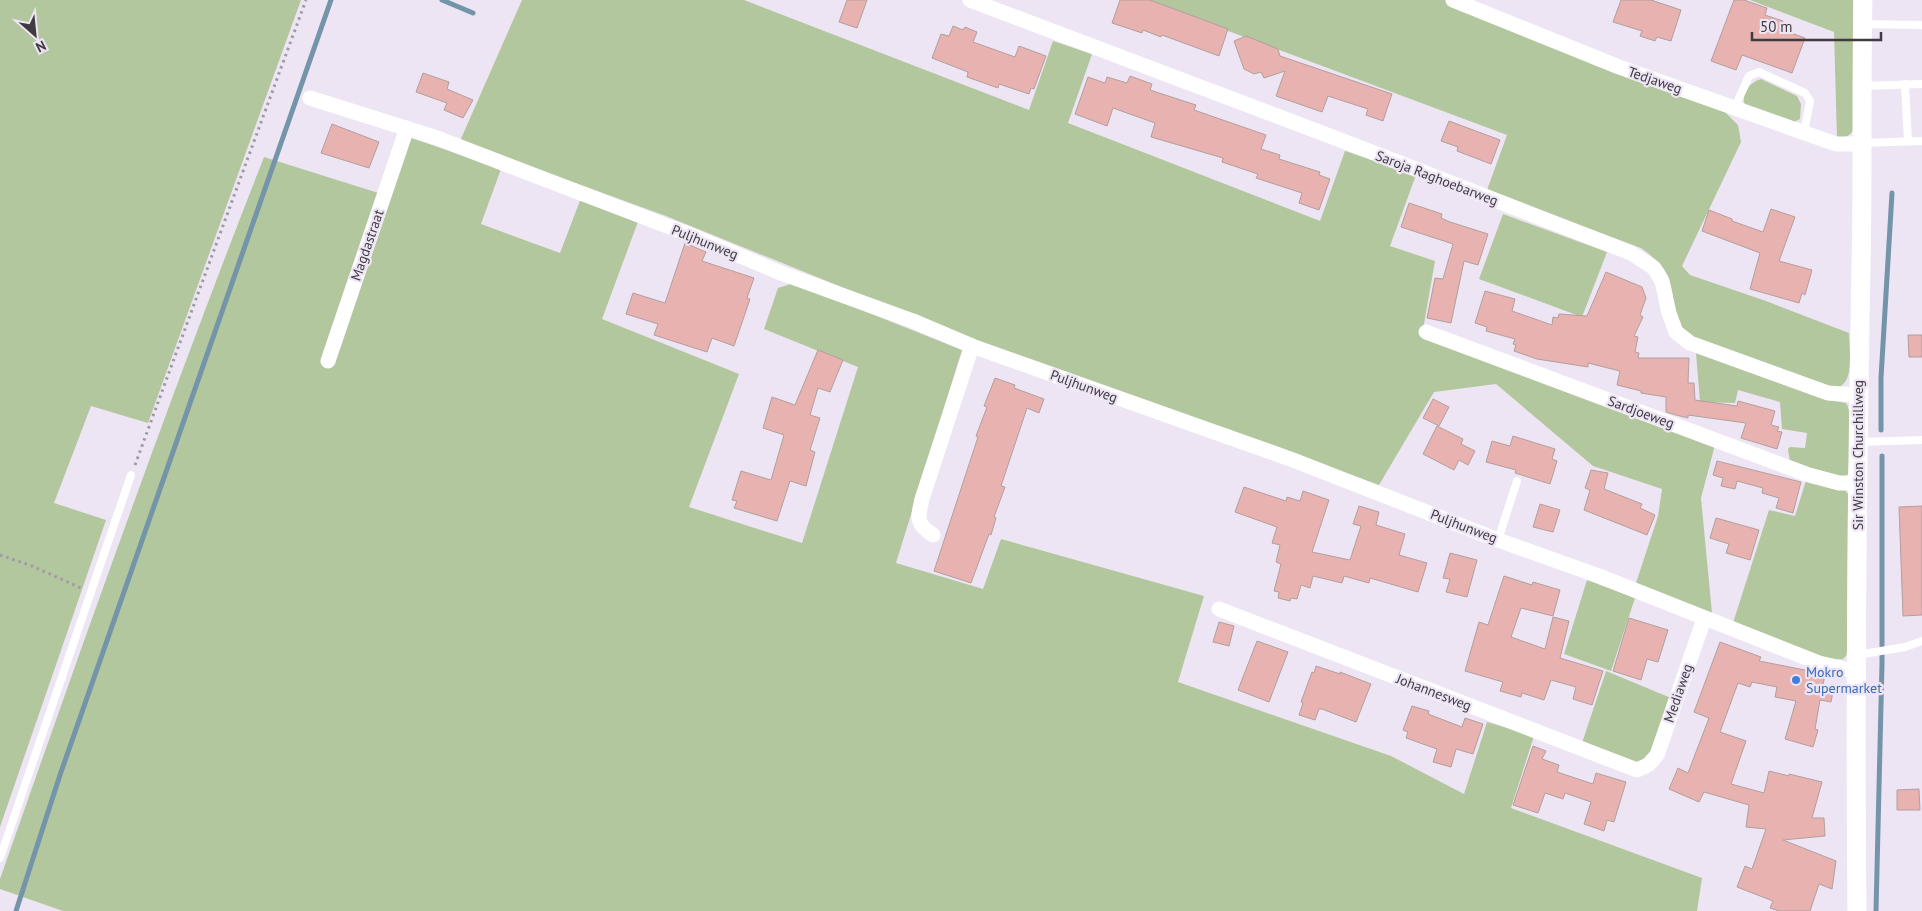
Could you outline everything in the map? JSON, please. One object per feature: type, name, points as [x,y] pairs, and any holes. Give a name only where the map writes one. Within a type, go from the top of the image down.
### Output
[{"type":"street","name":"Saroja Raghoebarweg","points":[[970,0],[1631,253],[1654,268],[1662,281],[1676,332],[1690,343],[1828,393],[1858,395]]},
{"type":"street","name":"Tedjaweg","points":[[1453,0],[1619,67],[1836,144],[1861,144]]},
{"type":"street","name":"Sir Winston Churchillweg","points":[[1857,911],[1856,777],[1863,659],[1858,483],[1858,395],[1863,0]]},
{"type":"street","name":"Puljhunweg","points":[[310,98],[437,138],[669,227],[781,273],[913,321],[972,346],[1293,460],[1498,540],[1599,576],[1819,663],[1863,659]]},
{"type":"street","name":"Magdastraat","points":[[328,361],[407,128]]},
{"type":"street","name":"Sardjoeweg","points":[[1426,332],[1809,475],[1839,483],[1858,483]]},
{"type":"street","points":[[933,534],[922,528],[918,517],[922,499],[972,346]]},
{"type":"street","name":"Johannesweg","points":[[1219,609],[1637,770],[1648,765]]},
{"type":"street","name":"Mediaweg","points":[[1648,765],[1657,755],[1704,619]]},
{"type":"lane","points":[[1862,24],[1922,25]]},
{"type":"lane","points":[[1735,107],[1750,76],[1759,72],[1805,93],[1810,101],[1804,132]]},
{"type":"lane","points":[[1905,84],[1908,142]]},
{"type":"lane","points":[[1862,86],[1922,84]]},
{"type":"lane","points":[[1861,144],[1922,141]]},
{"type":"lane","points":[[1858,442],[1922,440]]},
{"type":"lane","points":[[0,858],[131,476]]},
{"type":"lane","points":[[1498,540],[1517,480]]},
{"type":"lane","points":[[1863,659],[1922,641]]},
{"type":"path","points":[[131,476],[306,0]]},
{"type":"path","points":[[0,555],[32,566],[91,593]]},
{"type":"green space","points":[[0,0],[301,0],[148,423],[91,406],[54,503],[106,520],[0,827]]},
{"type":"green space","points":[[522,0],[744,0],[1029,110],[1053,41],[1092,54],[1068,123],[1320,221],[1345,151],[1416,175],[1390,246],[1435,261],[1422,335],[1715,445],[1701,498],[1712,613],[1635,586],[1658,516],[1662,489],[1593,466],[1496,384],[1434,392],[1379,485],[950,331],[666,216],[460,141]]},
{"type":"green space","points":[[1145,0],[1456,0],[1724,111],[1738,125],[1741,142],[1682,266],[1690,275],[1766,301],[1849,333],[1850,365],[1846,380],[1842,385],[1835,388],[1700,341],[1679,326],[1675,314],[1671,286],[1666,272],[1656,260],[1641,248],[1487,190],[1507,135]]},
{"type":"green space","points":[[1750,0],[1853,0],[1855,127],[1850,134],[1837,139],[1834,32]]},
{"type":"green space","points":[[1761,79],[1797,96],[1801,104],[1800,119],[1794,122],[1745,105],[1744,97],[1747,89]]},
{"type":"green space","points":[[409,137],[501,169],[481,224],[560,253],[581,198],[639,219],[602,319],[739,374],[689,507],[802,543],[858,367],[764,329],[778,288],[794,283],[962,350],[896,563],[983,589],[1001,539],[1204,596],[1178,682],[1391,756],[1464,794],[1487,722],[1534,736],[1511,808],[1702,878],[1697,911],[63,911],[0,889],[0,879],[129,517],[264,157],[388,196]]},
{"type":"green space","points":[[1503,214],[1607,252],[1582,317],[1479,279]]},
{"type":"green space","points":[[1696,353],[1823,399],[1846,403],[1850,417],[1850,437],[1848,474],[1845,478],[1790,462],[1788,449],[1790,447],[1805,448],[1807,433],[1782,429],[1780,402],[1738,390],[1735,403],[1700,402]]},
{"type":"green space","points":[[1807,477],[1845,490],[1848,494],[1847,653],[1843,659],[1820,656],[1733,623],[1769,510],[1795,516]]},
{"type":"green space","points":[[1587,580],[1635,598],[1611,671],[1564,654]]},
{"type":"green space","points":[[1606,671],[1671,698],[1653,751],[1646,758],[1634,763],[1581,746]]},
{"type":"building","points":[[847,0],[867,0],[857,28],[839,22]]},
{"type":"building","points":[[1120,0],[1150,0],[1228,29],[1219,56],[1162,35],[1161,37],[1143,30],[1142,33],[1112,23]]},
{"type":"building","points":[[1621,0],[1651,0],[1681,10],[1671,41],[1657,37],[1655,41],[1640,36],[1642,31],[1613,22]]},
{"type":"building","points":[[1734,0],[1744,0],[1767,8],[1765,15],[1783,21],[1780,29],[1805,38],[1792,73],[1742,55],[1736,70],[1711,61]]},
{"type":"building","points":[[953,26],[963,30],[965,27],[977,32],[973,42],[1015,57],[1019,46],[1046,56],[1034,89],[1031,88],[1029,94],[999,84],[998,88],[967,77],[968,72],[932,58],[941,34],[949,36]]},
{"type":"building","points":[[1246,36],[1278,49],[1280,56],[1392,94],[1383,121],[1366,115],[1368,109],[1328,96],[1322,112],[1276,96],[1285,71],[1264,78],[1261,72],[1254,74],[1244,69],[1234,41]]},
{"type":"building","points":[[423,73],[449,82],[447,89],[473,100],[463,118],[444,110],[447,103],[416,92]]},
{"type":"building","points":[[1130,76],[1152,84],[1150,90],[1196,105],[1194,110],[1266,135],[1261,149],[1280,155],[1279,159],[1320,172],[1319,175],[1330,179],[1319,210],[1299,203],[1302,193],[1256,178],[1258,174],[1222,162],[1223,158],[1151,137],[1155,123],[1113,108],[1107,126],[1075,114],[1088,77],[1105,83],[1107,77],[1127,83]]},
{"type":"building","points":[[1449,121],[1500,140],[1491,164],[1457,151],[1458,147],[1441,141]]},
{"type":"building","points":[[332,124],[379,142],[369,168],[321,153]]},
{"type":"building","points":[[1409,203],[1442,214],[1441,218],[1450,222],[1488,234],[1478,265],[1464,261],[1451,323],[1427,318],[1435,278],[1443,279],[1453,244],[1401,227]]},
{"type":"building","points":[[1771,209],[1795,217],[1779,261],[1812,270],[1805,295],[1802,293],[1799,303],[1750,289],[1760,253],[1702,231],[1709,210],[1732,219],[1732,221],[1763,232]]},
{"type":"building","points":[[685,243],[706,252],[702,261],[754,278],[747,298],[750,299],[734,346],[712,338],[707,352],[654,335],[658,324],[626,314],[633,293],[665,303]]},
{"type":"building","points":[[1606,272],[1642,287],[1646,298],[1640,315],[1643,317],[1634,336],[1638,337],[1635,352],[1639,353],[1638,358],[1689,358],[1688,383],[1694,383],[1695,400],[1737,406],[1738,401],[1775,411],[1771,425],[1779,427],[1777,431],[1782,432],[1777,449],[1741,438],[1746,423],[1688,415],[1688,418],[1666,412],[1666,397],[1641,393],[1641,391],[1617,385],[1620,371],[1588,363],[1588,367],[1537,359],[1514,351],[1516,345],[1513,344],[1515,339],[1486,331],[1487,327],[1475,323],[1485,291],[1515,299],[1512,311],[1552,325],[1553,317],[1558,318],[1559,314],[1587,316]]},
{"type":"building","points":[[1908,335],[1922,335],[1922,357],[1909,357]]},
{"type":"building","points":[[818,350],[843,360],[830,392],[818,388],[810,415],[820,418],[810,450],[815,452],[806,486],[790,481],[777,521],[734,508],[737,501],[732,500],[741,471],[771,480],[784,435],[763,428],[772,397],[795,405]]},
{"type":"building","points":[[995,378],[1015,385],[1014,388],[1044,399],[1039,413],[1027,408],[1001,486],[1005,487],[994,517],[996,518],[991,535],[989,534],[971,583],[934,571],[978,437],[976,436],[987,407],[984,406]]},
{"type":"building","points":[[1433,399],[1449,407],[1439,426],[1423,418]]},
{"type":"building","points":[[1437,426],[1463,439],[1461,444],[1475,451],[1468,465],[1459,460],[1454,470],[1423,454]]},
{"type":"building","points":[[1513,436],[1555,449],[1552,459],[1557,461],[1550,484],[1515,473],[1516,470],[1486,462],[1492,441],[1510,446]]},
{"type":"building","points":[[1717,461],[1801,482],[1793,513],[1776,508],[1779,498],[1762,493],[1763,488],[1737,481],[1735,489],[1721,486],[1723,478],[1713,475]]},
{"type":"building","points":[[1591,470],[1608,473],[1604,489],[1642,504],[1640,508],[1655,515],[1647,535],[1584,510],[1590,490],[1585,488]]},
{"type":"building","points":[[1244,487],[1286,501],[1287,497],[1300,501],[1303,491],[1329,500],[1312,552],[1350,560],[1361,526],[1353,524],[1359,506],[1379,512],[1376,525],[1405,534],[1399,555],[1427,563],[1418,592],[1370,578],[1369,583],[1344,576],[1342,583],[1313,576],[1310,588],[1301,585],[1297,599],[1291,598],[1290,601],[1278,598],[1279,592],[1274,591],[1281,564],[1276,562],[1280,545],[1272,543],[1277,527],[1235,512]]},
{"type":"building","points":[[1540,504],[1560,510],[1553,532],[1533,527]]},
{"type":"building","points":[[1922,506],[1922,615],[1903,616],[1899,507]]},
{"type":"building","points":[[1716,518],[1759,530],[1750,560],[1726,553],[1729,544],[1710,538]]},
{"type":"building","points":[[1450,553],[1477,560],[1467,597],[1446,592],[1450,579],[1443,578]]},
{"type":"building","points":[[1504,576],[1532,585],[1533,582],[1560,590],[1553,616],[1521,608],[1511,637],[1545,649],[1553,617],[1569,621],[1560,658],[1603,671],[1592,705],[1573,699],[1576,687],[1551,680],[1544,700],[1522,693],[1521,697],[1500,691],[1503,682],[1465,671],[1479,622],[1488,625]]},
{"type":"building","points":[[1629,618],[1668,630],[1658,662],[1647,659],[1641,680],[1613,671]]},
{"type":"building","points":[[1219,622],[1234,626],[1229,646],[1213,642]]},
{"type":"building","points":[[1257,641],[1288,652],[1269,702],[1238,690]]},
{"type":"building","points":[[1720,642],[1761,657],[1759,661],[1825,674],[1823,685],[1834,687],[1831,702],[1820,700],[1815,729],[1818,730],[1813,747],[1785,739],[1796,701],[1775,697],[1777,687],[1752,682],[1750,687],[1738,683],[1720,732],[1746,741],[1731,784],[1764,793],[1769,771],[1822,782],[1812,818],[1824,818],[1825,836],[1783,840],[1836,861],[1832,889],[1819,884],[1810,911],[1779,911],[1770,908],[1773,901],[1737,887],[1745,866],[1752,869],[1766,829],[1746,827],[1749,805],[1704,792],[1699,802],[1669,789],[1678,768],[1688,773],[1709,718],[1694,712]]},
{"type":"building","points":[[1316,666],[1340,674],[1340,672],[1371,684],[1356,722],[1322,709],[1319,709],[1315,720],[1299,715],[1303,703],[1301,702]]},
{"type":"building","points":[[1412,706],[1429,711],[1428,714],[1462,727],[1465,718],[1483,724],[1473,754],[1456,749],[1451,767],[1433,762],[1437,749],[1406,738],[1408,732],[1403,730]]},
{"type":"building","points":[[1533,746],[1546,751],[1542,759],[1559,765],[1557,772],[1593,784],[1596,773],[1626,782],[1614,822],[1607,820],[1604,831],[1584,824],[1591,802],[1565,793],[1563,799],[1545,793],[1538,813],[1513,805]]},
{"type":"building","points":[[1919,789],[1920,810],[1897,810],[1897,790]]},
{"type":"waterway","points":[[16,911],[60,775],[331,0]]},
{"type":"waterway","points":[[442,0],[473,13]]},
{"type":"waterway","points":[[1881,430],[1881,378],[1892,193]]},
{"type":"waterway","points":[[1876,911],[1882,664],[1882,456]]},
{"type":"place","name":"Mokro Supermarket","points":[[1796,680]]}]
